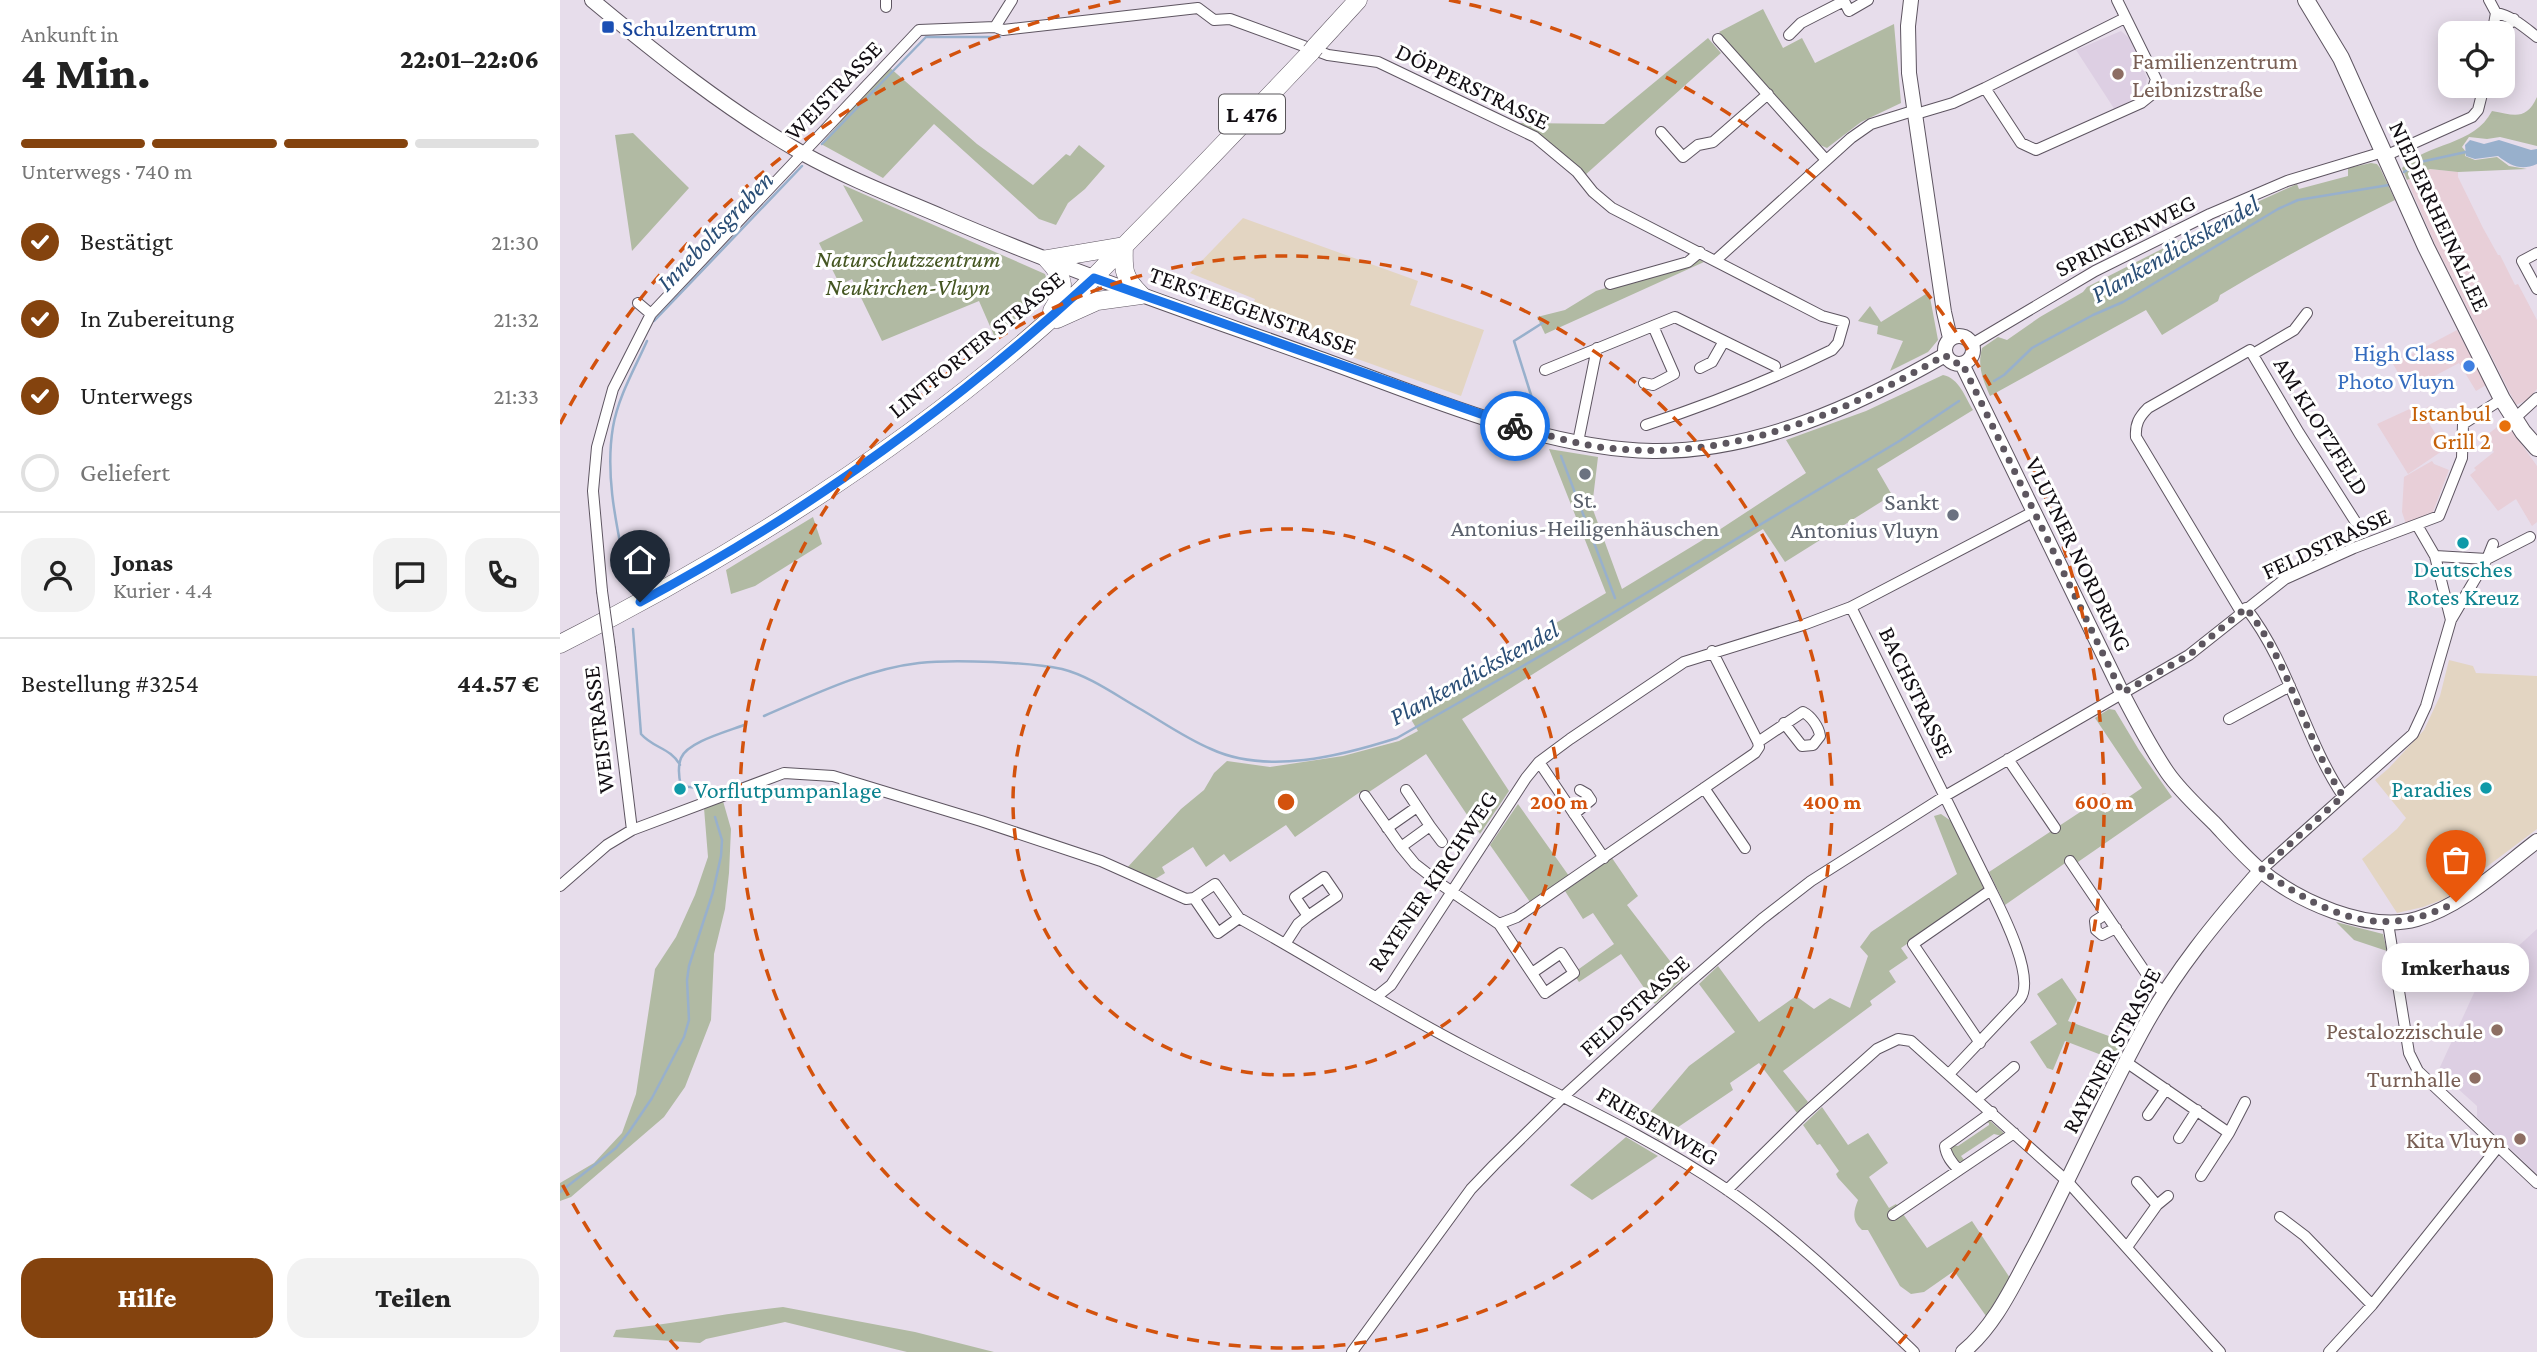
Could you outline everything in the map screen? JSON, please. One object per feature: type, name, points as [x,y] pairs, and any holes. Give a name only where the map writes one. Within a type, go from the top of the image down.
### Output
[{"type":"main road","name":"LINTFORTER STRASSE","points":[[560,644],[706,567],[815,500],[932,414],[1044,325],[1125,246],[1358,0]]},
{"type":"main road","name":"NIEDERRHEINALLEE","points":[[2306,0],[2342,58],[2438,271],[2502,398],[2514,419],[2537,448]]},
{"type":"main road","points":[[1047,259],[1125,246],[1125,274],[1141,295]]},
{"type":"main road","points":[[1044,325],[1062,295],[1063,288],[1059,273],[1047,259]]},
{"type":"main road","points":[[1044,325],[1097,301],[1141,295]]},
{"type":"street","name":"TERSTEEGENSTRASSE","points":[[592,0],[708,91],[802,153],[884,192],[1094,278],[1499,422],[1607,448],[1655,451],[1712,446],[1744,441],[1785,429],[1839,407],[1945,355]]},
{"type":"street","points":[[995,27],[1012,0]]},
{"type":"street","points":[[1789,35],[1801,23],[1844,1],[1849,10],[1868,0]]},
{"type":"street","points":[[1911,0],[1908,26],[1909,73],[1950,338],[1944,347],[1945,355],[1954,363],[1962,363],[1971,357],[1972,344],[1963,336],[1950,338]]},
{"type":"street","points":[[1985,88],[2021,143],[2036,150],[2141,103],[2151,95],[2156,79],[2117,0]]},
{"type":"street","points":[[2489,0],[2496,13],[2495,21]]},
{"type":"street","name":"DÖPPERSTRASSE","points":[[919,30],[995,27],[1003,30],[1198,8],[1214,20],[1230,19],[1328,55],[1378,62],[1535,137],[1577,172],[1593,192],[1612,208],[1822,316],[1844,322],[1838,343],[1832,350],[1775,378],[1646,425]]},
{"type":"street","points":[[2496,13],[2514,19],[2537,37]]},
{"type":"street","points":[[1716,260],[1851,138],[1871,124],[1953,103],[2125,18]]},
{"type":"street","name":"WEISTRASSE","points":[[632,830],[602,591],[593,491],[597,447],[613,388],[651,314],[919,30]]},
{"type":"street","points":[[1718,39],[1826,160]]},
{"type":"street","points":[[1661,132],[1683,157],[1698,145],[1713,142],[1768,94]]},
{"type":"street","name":"SPRINGENWEG","points":[[1972,344],[2095,271],[2210,214],[2287,181],[2384,154],[2466,121],[2478,110],[2481,98]]},
{"type":"street","points":[[1610,284],[1688,262],[1700,252]]},
{"type":"street","points":[[2537,253],[2522,261],[2537,289]]},
{"type":"street","points":[[638,303],[651,314]]},
{"type":"street","name":"AM KLOTZFELD","points":[[2307,313],[2294,330],[2251,352],[2355,521]]},
{"type":"street","points":[[1545,370],[1675,317],[1775,366]]},
{"type":"street","points":[[1644,383],[1653,385],[1674,374],[1653,326]]},
{"type":"street","points":[[1700,369],[1712,362],[1724,341]]},
{"type":"street","points":[[1578,442],[1597,348]]},
{"type":"street","points":[[2251,352],[2148,408],[2139,418],[2135,428],[2136,437],[2244,610],[2270,642],[2325,763],[2343,796]]},
{"type":"street","name":"VLUYNER NORDRING","points":[[1962,363],[2122,693],[2148,741],[2178,787],[2261,870],[2308,900],[2362,919],[2388,923],[2433,914],[2456,902],[2537,841]]},
{"type":"street","name":"FELDSTRASSE","points":[[1352,1352],[1471,1189],[1564,1097],[1762,919],[1811,881],[1945,796],[2189,655],[2286,579],[2354,548],[2439,516],[2462,458],[2463,424],[2502,398]]},
{"type":"street","points":[[2514,419],[2537,398]]},
{"type":"street","name":"RAYENER KIRCHWEG","points":[[1376,997],[1391,985],[1539,762],[1684,662],[1851,607],[2033,512]]},
{"type":"street","points":[[2417,526],[2435,556],[2451,620]]},
{"type":"street","points":[[2435,556],[2487,559],[2530,537]]},
{"type":"street","points":[[2451,620],[2493,544]]},
{"type":"street","name":"BACHSTRASSE","points":[[1851,607],[1992,890],[2012,936],[2025,977],[2024,995],[1949,1074]]},
{"type":"street","name":"RAYENER STRASSE","points":[[1963,1352],[1991,1322],[2068,1182],[2126,1062],[2164,992],[2204,938],[2261,870],[2413,734],[2426,706],[2451,620]]},
{"type":"street","points":[[1499,924],[1517,917],[1604,858],[1751,756],[1759,747],[1712,652]]},
{"type":"street","points":[[2229,719],[2290,686]]},
{"type":"street","points":[[1758,741],[1784,723]]},
{"type":"street","points":[[2008,759],[2055,828]]},
{"type":"street","points":[[1539,762],[1604,858]]},
{"type":"street","points":[[560,886],[607,845],[632,830],[777,774],[833,776],[1057,845],[1186,899],[1194,898],[1218,933],[1239,918]]},
{"type":"street","points":[[1704,788],[1745,848]]},
{"type":"street","points":[[1406,790],[1441,842]]},
{"type":"street","points":[[1574,814],[1591,800],[1580,790]]},
{"type":"street","points":[[1366,796],[1415,864],[1499,924],[1532,973]]},
{"type":"street","points":[[1387,828],[1417,807]]},
{"type":"street","points":[[1401,847],[1430,826]]},
{"type":"street","points":[[2070,861],[2152,982],[2164,992]]},
{"type":"street","name":"FRIESENWEG","points":[[1194,898],[1215,884],[1239,918],[1464,1047],[1654,1145],[1727,1190],[1773,1224],[1914,1352]]},
{"type":"street","points":[[1980,1043],[1913,944],[1992,890]]},
{"type":"street","points":[[2106,914],[2095,921],[2096,930],[2102,935],[2116,928]]},
{"type":"street","points":[[1285,944],[1298,923],[1308,916]]},
{"type":"street","points":[[2388,923],[2409,1053],[2414,1062],[2427,1082],[2537,1183]]},
{"type":"street","points":[[1727,1190],[1804,1114],[1877,1049],[1898,1039],[1911,1041],[2068,1182],[2220,1352]]},
{"type":"street","points":[[2126,1062],[2229,1133]]},
{"type":"street","points":[[1977,1099],[2014,1068]]},
{"type":"street","points":[[2148,1115],[2166,1089]]},
{"type":"street","points":[[2201,1177],[2245,1102]]},
{"type":"street","points":[[2179,1138],[2197,1110]]},
{"type":"street","points":[[1959,1170],[1946,1153],[1945,1146],[1992,1112]]},
{"type":"street","points":[[1893,1216],[2014,1133]]},
{"type":"street","points":[[2329,1352],[2372,1306],[2498,1147]]},
{"type":"street","points":[[2137,1182],[2157,1205]]},
{"type":"street","points":[[2127,1247],[2157,1205],[2168,1196]]},
{"type":"street","points":[[2280,1217],[2305,1236],[2372,1306]]},
{"type":"shaded area","name":"Familienzentrum Leibnizstraße","points":[[2121,31],[2129,38],[2147,78],[2141,94],[2115,110],[2076,50]]},
{"type":"shaded area","points":[[2430,169],[2458,172],[2483,228],[2537,320],[2537,389],[2527,400],[2516,405],[2435,244],[2407,180]]},
{"type":"shaded area","points":[[1243,218],[1418,281],[1410,305],[1484,330],[1461,396],[1248,320],[1255,299],[1190,273]]},
{"type":"shaded area","points":[[2457,330],[2486,385],[2476,391],[2459,363],[2408,390],[2393,364]]},
{"type":"shaded area","points":[[2416,406],[2420,412],[2430,406],[2433,412],[2425,417],[2445,449],[2408,474],[2377,424]]},
{"type":"shaded area","points":[[2505,421],[2537,466],[2537,522],[2532,526],[2516,499],[2498,511],[2470,475],[2476,470],[2474,468],[2494,452],[2483,438]]},
{"type":"shaded area","points":[[2432,461],[2449,470],[2433,512],[2406,524],[2402,512],[2404,477]]},
{"type":"shaded area","points":[[2449,660],[2473,666],[2476,673],[2537,676],[2537,829],[2444,899],[2397,913],[2362,859],[2406,818],[2375,780],[2424,730],[2440,696]]},
{"type":"shaded area","name":"Pestalozzischule","points":[[2537,929],[2537,1174],[2477,1117],[2477,1106],[2456,1087],[2444,1086],[2435,1078],[2479,982]]},
{"type":"green space","points":[[1763,9],[1783,48],[1802,38],[1815,63],[1894,24],[1901,103],[1861,122],[1827,148],[1820,145],[1719,32]]},
{"type":"green space","points":[[1708,38],[1721,53],[1584,176],[1556,148],[1518,123],[1604,124]]},
{"type":"green space","points":[[889,67],[977,144],[1033,185],[1066,154],[1070,156],[1079,145],[1105,166],[1085,189],[1068,203],[1056,225],[1039,219],[934,124],[883,178],[821,144]]},
{"type":"green space","points":[[2537,97],[2537,146],[2500,137],[2469,137],[2462,147],[2466,152],[2465,156],[2475,160],[2497,157],[2509,166],[2527,169],[2458,172],[2430,169],[2407,180],[2402,168],[2413,160],[2474,131],[2492,111],[2513,115],[2524,113]]},
{"type":"green space","points":[[633,133],[689,188],[632,251],[615,135]]},
{"type":"green space","points":[[2371,163],[2380,168],[2395,200],[2241,282],[2220,295],[2218,301],[2162,335],[2146,310],[1990,396],[1980,361],[1982,348],[1998,337],[2007,340],[2087,287],[2231,214],[2297,184],[2299,189],[2348,176],[2348,168]]},
{"type":"green space","name":"Naturschutzzentrum Neukirchen-Vluyn","points":[[843,185],[1045,274],[1050,289],[996,340],[979,301],[882,341],[852,279],[840,285],[819,243],[863,221]]},
{"type":"green space","points":[[1698,259],[1704,262],[1545,334],[1537,317],[1565,310],[1596,291]]},
{"type":"green space","points":[[1929,292],[1938,340],[1928,352],[1890,371],[1903,341],[1877,334],[1878,326],[1858,321],[1870,306],[1881,322]]},
{"type":"green space","points":[[1943,375],[1957,384],[1973,410],[1877,469],[1892,495],[1785,562],[1763,529],[1462,719],[1509,791],[1480,834],[1426,754],[1363,796],[1360,792],[1295,837],[1286,825],[1230,862],[1224,854],[1206,867],[1193,847],[1162,867],[1165,873],[1152,881],[1126,869],[1181,809],[1204,790],[1214,773],[1227,761],[1270,767],[1343,756],[1399,741],[1418,731],[1412,721],[1419,705],[1606,593],[1549,449],[1598,457],[1592,507],[1622,589],[1806,473],[1786,440],[1866,411]]},
{"type":"green space","points":[[813,517],[822,544],[755,586],[731,594],[726,570]]},
{"type":"green space","points":[[2109,709],[2115,710],[2172,797],[2075,864],[2071,859],[2005,905],[1989,872],[2097,801],[2105,813],[2142,788],[2095,718]]},
{"type":"green space","points":[[723,801],[731,829],[729,873],[725,909],[714,954],[711,1020],[685,1087],[664,1117],[571,1197],[560,1201],[560,1183],[594,1163],[622,1133],[636,1094],[655,969],[676,937],[708,857],[704,808]]},
{"type":"green space","points":[[1518,804],[1569,876],[1530,902],[1490,845]]},
{"type":"green space","points":[[1941,814],[1951,821],[1985,891],[1901,948],[1908,958],[1889,971],[1896,982],[1870,1001],[1872,1005],[1783,1071],[1808,1102],[1797,1113],[1759,1063],[1730,1083],[1733,1090],[1659,1140],[1639,1125],[1689,1066],[1735,1032],[1699,984],[1718,966],[1759,1022],[1796,996],[1814,1009],[1830,998],[1850,1008],[1868,956],[1860,947],[1871,932],[1957,874],[1934,816]]},
{"type":"green space","points":[[1612,858],[1638,896],[1627,905],[1683,978],[1655,1004],[1621,954],[1579,982],[1575,976],[1576,971],[1614,944],[1593,913],[1583,919],[1565,891]]},
{"type":"green space","points":[[2336,922],[2383,934],[2387,951],[2354,940]]},
{"type":"green space","points":[[2062,978],[2077,1000],[2068,1021],[2125,1042],[2117,1061],[2065,1041],[2053,1070],[2047,1068],[2030,1042],[2057,1024],[2037,994]]},
{"type":"green space","points":[[1822,1107],[1848,1145],[1868,1133],[1888,1163],[1869,1177],[1889,1208],[1896,1204],[1927,1248],[1972,1221],[2010,1278],[1986,1316],[1954,1271],[1924,1292],[1911,1294],[1900,1286],[1868,1230],[1862,1230],[1856,1223],[1854,1212],[1858,1200],[1838,1178],[1836,1174],[1839,1171],[1803,1125]]},
{"type":"green space","points":[[1988,1119],[2005,1134],[1994,1134],[1961,1156],[1965,1161],[1957,1162],[1949,1150],[1952,1145],[1958,1146],[1989,1125],[1985,1122]]},
{"type":"green space","points":[[1626,1137],[1658,1156],[1592,1200],[1570,1185]]},
{"type":"green space","points":[[783,1307],[915,1332],[994,1352],[907,1352],[785,1322],[706,1339],[700,1343],[613,1337],[616,1330]]},
{"type":"water","points":[[2470,140],[2484,144],[2499,140],[2531,150],[2537,149],[2537,164],[2521,167],[2498,156],[2475,159],[2466,156],[2465,145]]},
{"type":"waterway","name":"Inneboltsgraben","points":[[822,144],[926,37],[1000,37]]},
{"type":"waterway","name":"Plankendickskendel","points":[[2404,172],[2420,162],[2466,152]]},
{"type":"waterway","name":"Inneboltsgraben","points":[[654,321],[802,166]]},
{"type":"waterway","name":"Plankendickskendel","points":[[1994,381],[2032,348],[2123,302],[2278,209],[2298,200],[2389,185]]},
{"type":"waterway","points":[[1537,414],[1514,341],[1544,322]]},
{"type":"waterway","name":"Inneboltsgraben","points":[[629,588],[611,487],[611,447],[619,405],[647,341]]},
{"type":"waterway","name":"Plankendickskendel","points":[[764,716],[840,684],[899,666],[947,661],[1010,663],[1053,667],[1083,676],[1193,741],[1233,757],[1280,762],[1352,751],[1397,738],[1568,640],[1901,440],[1959,401]]},
{"type":"waterway","points":[[1561,456],[1615,598]]},
{"type":"waterway","name":"Inneboltsgraben","points":[[633,629],[641,734],[672,755],[680,765]]},
{"type":"waterway","name":"Plankendickskendel","points":[[703,795],[698,788],[681,786],[681,758],[700,742],[744,725]]},
{"type":"waterway","name":"Plankendickskendel","points":[[560,1192],[616,1148],[629,1132],[652,1098],[684,1037],[689,1020],[689,966],[713,892],[721,856],[722,840],[715,817]]},
{"type":"way so far","points":[[1515,426],[1607,448],[1655,451],[1723,445],[1801,423],[1865,396],[1945,355],[1954,363],[1962,363],[2122,693],[2189,655],[2246,608],[2270,642],[2343,796],[2261,870],[2308,900],[2372,921],[2388,923],[2413,920],[2433,914],[2456,902]]},
{"type":"place","name":"Schulzentrum","points":[[608,27]]},
{"type":"place","name":"Familienzentrum Leibnizstraße","points":[[2118,74]]},
{"type":"place","name":"High Class Photo Vluyn","points":[[2469,366]]},
{"type":"place","name":"Istanbul Grill 2","points":[[2505,426]]},
{"type":"place","name":"St. Antonius-Heiligenhäuschen","points":[[1585,474]]},
{"type":"place","name":"Sankt Antonius Vluyn","points":[[1953,515]]},
{"type":"place","name":"Deutsches Rotes Kreuz","points":[[2463,543]]},
{"type":"place","name":"Paradies","points":[[2486,788]]},
{"type":"place","name":"Vorflutpumpanlage","points":[[680,789]]},
{"type":"place","name":"Imkerhaus","points":[[2456,902]]},
{"type":"place","name":"Pestalozzischule","points":[[2497,1030]]},
{"type":"place","name":"Turnhalle","points":[[2475,1078]]},
{"type":"place","name":"Kita Vluyn","points":[[2520,1139]]},
{"type":"route","points":[[640,602],[706,567],[815,500],[959,394],[1044,325],[1094,278],[1515,426]]}]
